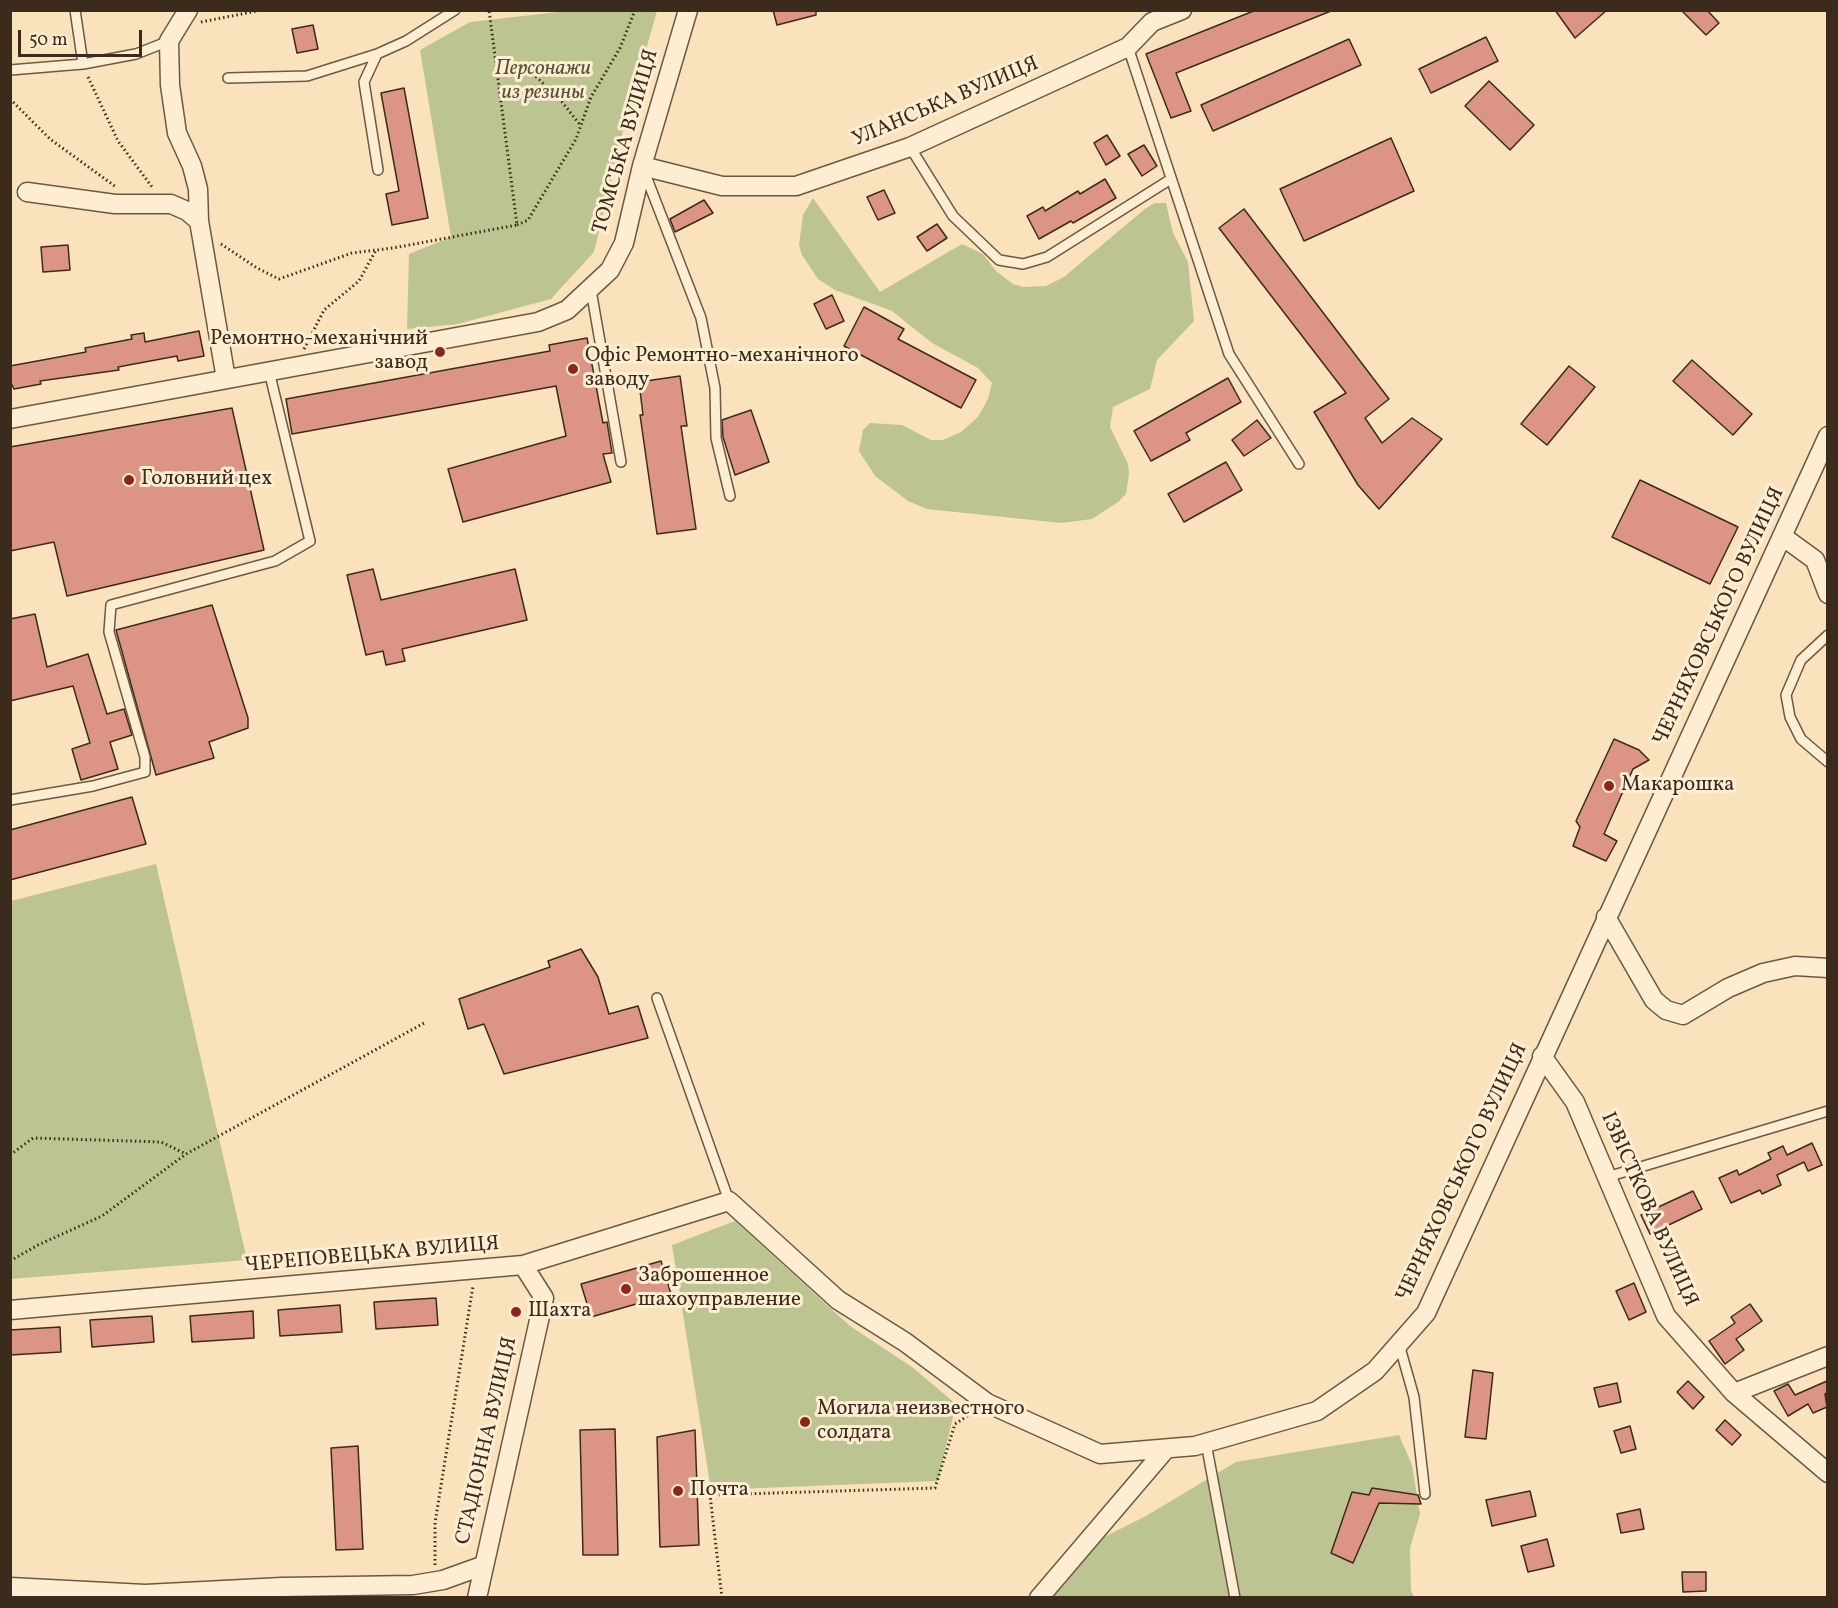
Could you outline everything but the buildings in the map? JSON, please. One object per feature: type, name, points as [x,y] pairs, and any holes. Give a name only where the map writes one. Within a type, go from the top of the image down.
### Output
[{"type":"street","name":"ТОМСЬКА ВУЛИЦЯ","points":[[10,419],[538,322],[567,310],[610,270],[624,243],[642,166],[688,10]]},
{"type":"street","name":"УЛАНСЬКА ВУЛИЦЯ","points":[[642,166],[722,186],[796,186],[910,147],[1128,47],[1152,22],[1182,10]]},
{"type":"street","points":[[185,17],[170,41],[170,85],[177,133],[192,166],[198,189],[200,226],[226,379]]},
{"type":"street","points":[[27,192],[115,204],[171,204],[187,211],[200,226]]},
{"type":"street","name":"ЧЕРНЯХОВСЬКОГО ВУЛИЦЯ","points":[[729,1201],[838,1300],[905,1342],[987,1403],[1100,1454],[1166,1449],[1206,1443],[1317,1411],[1375,1371],[1426,1313],[1782,536],[1823,456],[1827,436]]},
{"type":"street","points":[[1782,536],[1815,560],[1827,594]]},
{"type":"street","points":[[1606,917],[1654,1000],[1666,1010],[1683,1015],[1728,988],[1763,973],[1795,966],[1827,968]]},
{"type":"street","name":"IЗВIСТКОВА ВУЛИЦЯ","points":[[1542,1056],[1575,1102],[1666,1316],[1734,1393],[1827,1473]]},
{"type":"street","name":"ЧЕРЕПОВЕЦЬКА ВУЛИЦЯ","points":[[10,1310],[524,1265],[729,1201]]},
{"type":"street","name":"СТАДІОННА ВУЛИЦЯ","points":[[477,1598],[482,1566],[543,1298],[524,1265]]},
{"type":"street","points":[[1734,1393],[1827,1356]]},
{"type":"street","points":[[1039,1598],[1166,1449]]},
{"type":"street","points":[[10,1587],[145,1594],[282,1587],[413,1585],[443,1580],[482,1566]]},
{"type":"lane","points":[[75,10],[83,64]]},
{"type":"lane","points":[[228,78],[307,76],[377,54],[406,42],[456,10]]},
{"type":"lane","points":[[10,70],[83,64],[136,54],[170,41]]},
{"type":"lane","points":[[1128,47],[1229,354],[1299,464]]},
{"type":"lane","points":[[377,54],[364,82],[378,170]]},
{"type":"lane","points":[[910,147],[953,216],[999,260],[1023,264],[1047,257],[1171,179]]},
{"type":"lane","points":[[642,166],[701,318],[715,388],[716,438],[730,496]]},
{"type":"lane","points":[[591,290],[621,462]]},
{"type":"lane","points":[[10,800],[93,786],[145,772],[145,758],[109,632],[111,605],[275,561],[310,541],[269,371]]},
{"type":"lane","points":[[1827,635],[1801,660],[1786,695],[1790,717],[1801,739],[1827,762]]},
{"type":"lane","points":[[657,998],[729,1201]]},
{"type":"lane","points":[[1607,1177],[1827,1111]]},
{"type":"lane","points":[[1399,1344],[1414,1397],[1425,1494]]},
{"type":"lane","points":[[1206,1443],[1234,1598]]},
{"type":"path","points":[[185,17],[262,10]]},
{"type":"path","points":[[489,10],[517,225]]},
{"type":"path","points":[[200,226],[257,268],[279,279],[352,253],[517,225],[528,220],[576,139],[591,98],[626,36],[635,10]]},
{"type":"path","points":[[495,58],[532,72],[558,97],[581,126]]},
{"type":"path","points":[[83,64],[99,104],[118,141],[146,182],[171,204]]},
{"type":"path","points":[[10,99],[50,139],[139,204]]},
{"type":"path","points":[[300,355],[324,310],[359,281],[376,250]]},
{"type":"path","points":[[10,1261],[38,1245],[102,1216],[186,1154],[426,1022]]},
{"type":"path","points":[[10,1155],[33,1138],[161,1142],[186,1154]]},
{"type":"path","points":[[435,1566],[435,1523],[475,1269]]},
{"type":"path","points":[[722,1598],[710,1495],[935,1488],[955,1424],[987,1403]]},
{"type":"green space","name":"Персонажи из резины","points":[[575,10],[657,11],[624,127],[594,252],[551,299],[458,324],[407,329],[409,254],[451,237],[420,50],[470,22]]},
{"type":"green space","points":[[813,198],[880,292],[962,244],[983,254],[996,271],[1013,284],[1023,287],[1046,286],[1064,277],[1146,208],[1155,203],[1166,203],[1173,233],[1188,262],[1194,321],[1157,360],[1150,389],[1113,407],[1110,427],[1128,464],[1126,494],[1092,519],[1061,523],[927,509],[908,501],[875,476],[859,451],[863,430],[870,423],[902,425],[931,440],[943,440],[961,432],[978,417],[988,399],[992,383],[978,368],[932,343],[892,311],[835,290],[818,279],[802,255],[799,245],[803,215]]},
{"type":"green space","points":[[156,864],[247,1260],[11,1279],[11,901]]},
{"type":"green space","points":[[735,1221],[850,1326],[912,1367],[956,1404],[938,1481],[711,1490],[672,1245]]},
{"type":"green space","points":[[1399,1435],[1412,1465],[1420,1514],[1410,1548],[1411,1590],[1414,1597],[1035,1598],[1084,1547],[1146,1516],[1236,1462]]},
{"type":"place","name":"Ремонтно-механічний завод","points":[[440,352]]},
{"type":"place","name":"Офіс Ремонтно-механічного заводу","points":[[573,369]]},
{"type":"place","name":"Головний цех","points":[[129,480]]},
{"type":"place","name":"Макарошка","points":[[1609,786]]},
{"type":"place","name":"Заброшенное шахоуправление","points":[[626,1289]]},
{"type":"place","name":"Шахта","points":[[516,1312]]},
{"type":"place","name":"Могила неизвестного солдата","points":[[805,1422]]},
{"type":"place","name":"Почта","points":[[678,1491]]}]
